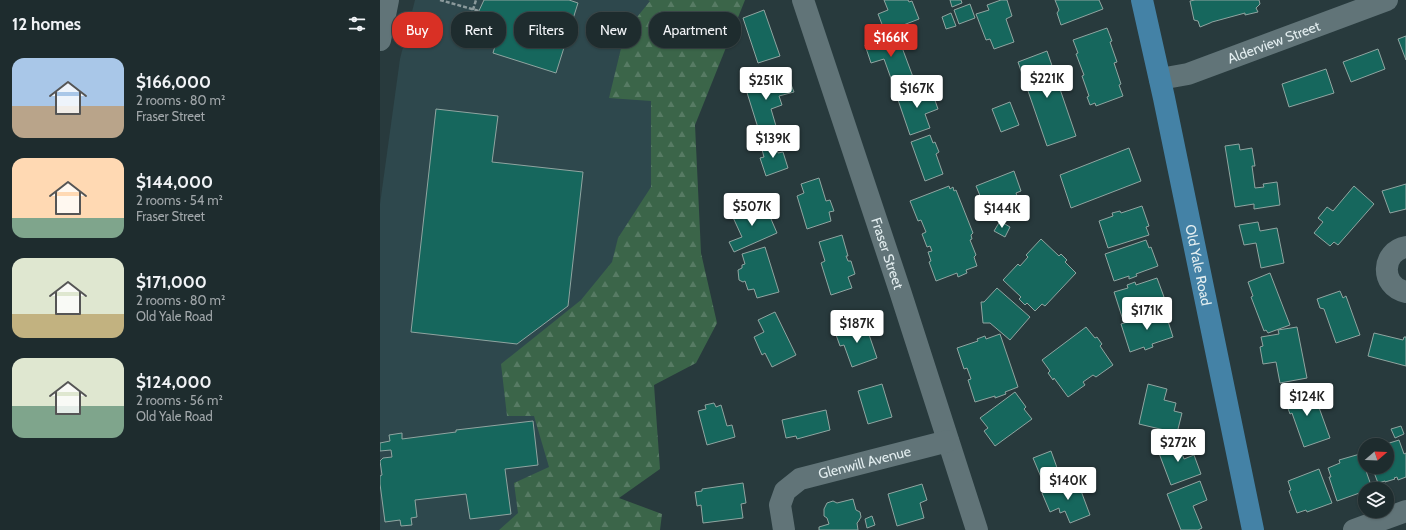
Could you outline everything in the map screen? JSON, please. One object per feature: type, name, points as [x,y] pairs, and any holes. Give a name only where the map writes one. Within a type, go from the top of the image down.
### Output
[{"type":"main road","name":"Old Yale Road","points":[[1142,0],[1160,78],[1253,530]]},
{"type":"street","points":[[380,40],[388,0]]},
{"type":"street","name":"Fraser Street","points":[[804,0],[977,530]]},
{"type":"street","name":"Alderview Street","points":[[1160,78],[1188,74],[1387,0]]},
{"type":"street","points":[[1406,247],[1395,252],[1388,261],[1387,275],[1392,285],[1398,290],[1406,292]]},
{"type":"street","name":"Glenwill Avenue","points":[[784,530],[780,505],[785,491],[800,480],[948,441]]},
{"type":"street","points":[[1354,530],[1406,511]]},
{"type":"path","points":[[440,0],[479,11]]},
{"type":"path","points":[[473,10],[476,0]]},
{"type":"shaded area","points":[[415,0],[714,0],[711,12],[649,12],[649,48],[701,48],[582,493],[524,530],[380,530],[380,204],[403,48],[443,48],[443,12],[412,12]]},
{"type":"green space","points":[[648,0],[745,0],[740,12],[649,12],[649,48],[726,48],[695,125],[701,253],[717,323],[696,363],[654,385],[660,469],[619,498],[662,514],[660,530],[499,530],[518,513],[514,483],[549,467],[534,416],[507,416],[501,364],[581,300],[612,262],[618,238],[651,187],[651,101],[609,98],[621,48],[641,48],[641,12],[650,1]]},
{"type":"building","points":[[484,0],[569,0],[578,3],[575,12],[514,12],[514,48],[564,48],[556,73],[493,53],[494,48],[506,48],[506,12],[478,12]]},
{"type":"building","points":[[884,0],[912,1],[919,19],[885,32],[878,14],[888,10]]},
{"type":"building","points":[[950,0],[961,0],[962,3],[952,7]]},
{"type":"building","points":[[1001,0],[1007,0],[1012,16],[1006,19],[1014,42],[994,49],[990,39],[986,40],[976,14],[989,10],[987,5]]},
{"type":"building","points":[[1055,0],[1099,0],[1103,9],[1061,25],[1057,13],[1059,10]]},
{"type":"building","points":[[1259,0],[1260,4],[1256,8],[1258,12],[1245,15],[1245,13],[1212,22],[1200,27],[1198,21],[1194,20],[1190,1]]},
{"type":"building","points":[[970,4],[975,18],[959,24],[954,10]]},
{"type":"building","points":[[764,10],[780,56],[758,63],[743,18]]},
{"type":"building","points":[[951,13],[956,26],[946,29],[942,17]]},
{"type":"building","points":[[1107,28],[1117,62],[1114,63],[1121,84],[1119,85],[1123,96],[1096,106],[1095,103],[1090,105],[1087,97],[1089,96],[1082,76],[1084,75],[1076,54],[1078,53],[1073,40]]},
{"type":"building","points":[[897,34],[913,77],[893,84],[884,59],[871,63],[865,45]]},
{"type":"building","points":[[1406,36],[1406,60],[1398,39]]},
{"type":"building","points":[[1378,49],[1385,69],[1351,82],[1343,62]]},
{"type":"building","points":[[1047,51],[1076,136],[1047,146],[1018,62]]},
{"type":"building","points":[[1326,69],[1334,93],[1289,107],[1282,84]]},
{"type":"building","points":[[761,77],[764,87],[790,82],[794,92],[779,96],[782,105],[771,109],[776,126],[759,131],[744,83]]},
{"type":"building","points":[[914,88],[916,94],[931,89],[938,109],[925,114],[930,128],[910,135],[896,94]]},
{"type":"building","points":[[1010,102],[1019,125],[1001,132],[992,109]]},
{"type":"building","points":[[436,109],[498,116],[492,162],[583,172],[568,306],[517,344],[411,332]]},
{"type":"building","points":[[930,135],[939,152],[936,154],[943,174],[925,181],[911,142]]},
{"type":"building","points":[[775,141],[778,153],[783,152],[788,168],[766,176],[760,158],[764,157],[761,146]]},
{"type":"building","points":[[1239,144],[1240,150],[1252,148],[1255,166],[1252,166],[1255,188],[1264,187],[1263,184],[1277,182],[1280,205],[1254,209],[1254,204],[1235,207],[1225,146]]},
{"type":"building","points":[[1129,148],[1141,181],[1071,208],[1060,175]]},
{"type":"building","points":[[1014,171],[1021,191],[1016,193],[1019,201],[1008,205],[1009,208],[1001,211],[1000,208],[990,211],[987,202],[983,203],[976,186]]},
{"type":"building","points":[[819,178],[826,201],[830,200],[834,211],[829,212],[831,221],[807,229],[797,196],[804,193],[801,184]]},
{"type":"building","points":[[1406,184],[1406,209],[1390,213],[1382,191]]},
{"type":"building","points":[[949,186],[950,189],[953,187],[954,191],[956,190],[973,233],[971,235],[972,239],[970,240],[976,255],[974,257],[977,266],[966,270],[967,273],[958,277],[957,273],[936,281],[929,262],[931,261],[928,252],[932,251],[930,246],[927,247],[922,234],[926,232],[921,220],[918,221],[910,201]]},
{"type":"building","points":[[1354,186],[1374,204],[1338,245],[1334,242],[1330,246],[1314,233],[1323,222],[1318,218],[1327,207],[1333,211]]},
{"type":"building","points":[[752,204],[758,216],[768,212],[777,233],[734,252],[729,242],[742,237],[731,213]]},
{"type":"building","points":[[1142,206],[1149,226],[1146,227],[1149,235],[1108,248],[1099,221],[1113,216],[1112,213],[1120,211],[1121,213]]},
{"type":"building","points":[[1000,221],[1010,227],[1005,237],[994,231]]},
{"type":"building","points":[[1258,222],[1260,231],[1277,228],[1284,263],[1261,268],[1256,243],[1244,245],[1239,225]]},
{"type":"building","points":[[842,235],[848,256],[846,256],[848,261],[851,261],[855,274],[848,277],[852,288],[831,295],[821,263],[825,261],[819,242]]},
{"type":"building","points":[[1041,239],[1059,256],[1061,254],[1067,260],[1065,262],[1076,273],[1045,306],[1042,304],[1035,311],[1027,303],[1025,305],[1019,299],[1021,297],[1003,280],[1018,264],[1020,266],[1028,257],[1026,255]]},
{"type":"building","points":[[1146,240],[1149,248],[1151,247],[1158,266],[1136,274],[1137,276],[1129,279],[1129,276],[1114,281],[1105,254]]},
{"type":"building","points":[[765,247],[779,292],[757,298],[754,289],[748,290],[745,281],[743,282],[739,280],[738,270],[745,264],[742,254]]},
{"type":"building","points":[[1270,273],[1290,325],[1268,333],[1266,330],[1264,331],[1251,297],[1253,296],[1248,282]]},
{"type":"building","points":[[1157,278],[1164,297],[1161,298],[1164,306],[1123,320],[1114,292],[1128,288],[1127,285],[1135,282],[1136,285]]},
{"type":"building","points":[[997,288],[1030,317],[1010,340],[990,323],[983,323],[981,302],[984,302]]},
{"type":"building","points":[[1340,291],[1343,298],[1346,296],[1360,335],[1336,343],[1324,309],[1320,308],[1317,299]]},
{"type":"building","points":[[1162,311],[1164,319],[1167,318],[1173,337],[1152,344],[1153,347],[1145,350],[1144,347],[1130,352],[1121,324]]},
{"type":"building","points":[[775,312],[796,355],[772,367],[765,353],[762,355],[754,337],[764,332],[758,320]]},
{"type":"building","points":[[864,320],[877,358],[852,367],[844,345],[840,346],[835,332],[851,327],[850,325]]},
{"type":"building","points":[[1086,327],[1102,344],[1100,346],[1113,365],[1096,377],[1093,375],[1083,382],[1085,385],[1068,397],[1054,378],[1053,380],[1048,373],[1050,371],[1042,360]]},
{"type":"building","points":[[1297,327],[1307,378],[1280,383],[1276,362],[1263,364],[1260,347],[1263,346],[1261,337],[1279,334],[1278,330]]},
{"type":"building","points":[[1374,333],[1403,340],[1404,337],[1406,337],[1406,366],[1368,356]]},
{"type":"building","points":[[1000,334],[1018,387],[995,398],[995,396],[975,402],[968,380],[971,379],[967,368],[964,369],[957,348],[978,341],[977,339],[985,336],[986,339]]},
{"type":"building","points":[[882,384],[892,417],[868,424],[858,391]]},
{"type":"building","points":[[1148,384],[1167,389],[1164,400],[1176,403],[1174,411],[1182,413],[1177,433],[1139,424]]},
{"type":"building","points":[[1308,386],[1314,403],[1317,402],[1330,438],[1304,447],[1292,413],[1290,414],[1283,395]]},
{"type":"building","points":[[1015,392],[1026,407],[1024,409],[1032,419],[995,446],[984,431],[988,428],[980,418]]},
{"type":"building","points":[[714,403],[716,407],[721,405],[727,426],[732,425],[735,437],[707,445],[698,411],[706,409],[705,405]]},
{"type":"building","points":[[826,410],[830,430],[797,439],[796,436],[786,438],[782,420]]},
{"type":"building","points":[[533,421],[538,465],[505,469],[511,514],[470,519],[466,494],[415,500],[417,517],[411,518],[412,525],[401,526],[400,520],[385,522],[380,484],[380,476],[382,475],[380,461],[383,458],[392,457],[391,450],[380,451],[380,443],[390,441],[389,435],[402,433],[402,439],[456,432],[456,430]]},
{"type":"building","points":[[1401,426],[1404,434],[1395,438],[1391,429]]},
{"type":"building","points":[[1177,440],[1184,459],[1194,455],[1201,474],[1171,485],[1157,448]]},
{"type":"building","points":[[1399,440],[1404,454],[1406,453],[1406,477],[1398,480],[1397,477],[1385,482],[1378,482],[1375,474],[1394,474],[1394,442]]},
{"type":"building","points":[[1051,451],[1060,476],[1043,482],[1033,458]]},
{"type":"building","points":[[1358,455],[1358,474],[1367,474],[1370,482],[1358,482],[1358,494],[1337,501],[1329,477],[1331,477],[1328,468],[1340,463],[1339,460]]},
{"type":"building","points":[[1319,469],[1332,503],[1307,512],[1306,510],[1297,513],[1289,491],[1291,490],[1288,481]]},
{"type":"building","points":[[1077,480],[1090,515],[1070,523],[1065,511],[1060,513],[1059,508],[1050,512],[1042,493]]},
{"type":"building","points":[[1200,481],[1207,500],[1193,506],[1202,528],[1198,530],[1181,530],[1167,494]]},
{"type":"building","points":[[743,483],[746,503],[741,504],[743,518],[703,523],[701,505],[697,506],[695,492],[702,491],[702,489]]},
{"type":"building","points":[[922,484],[927,500],[920,503],[924,518],[897,526],[888,494]]},
{"type":"building","points":[[853,499],[856,510],[860,512],[861,517],[857,523],[858,530],[819,530],[819,527],[829,524],[827,518],[824,516],[824,509],[827,503],[833,501],[837,503]]},
{"type":"building","points":[[872,516],[875,525],[867,528],[865,519]]}]
